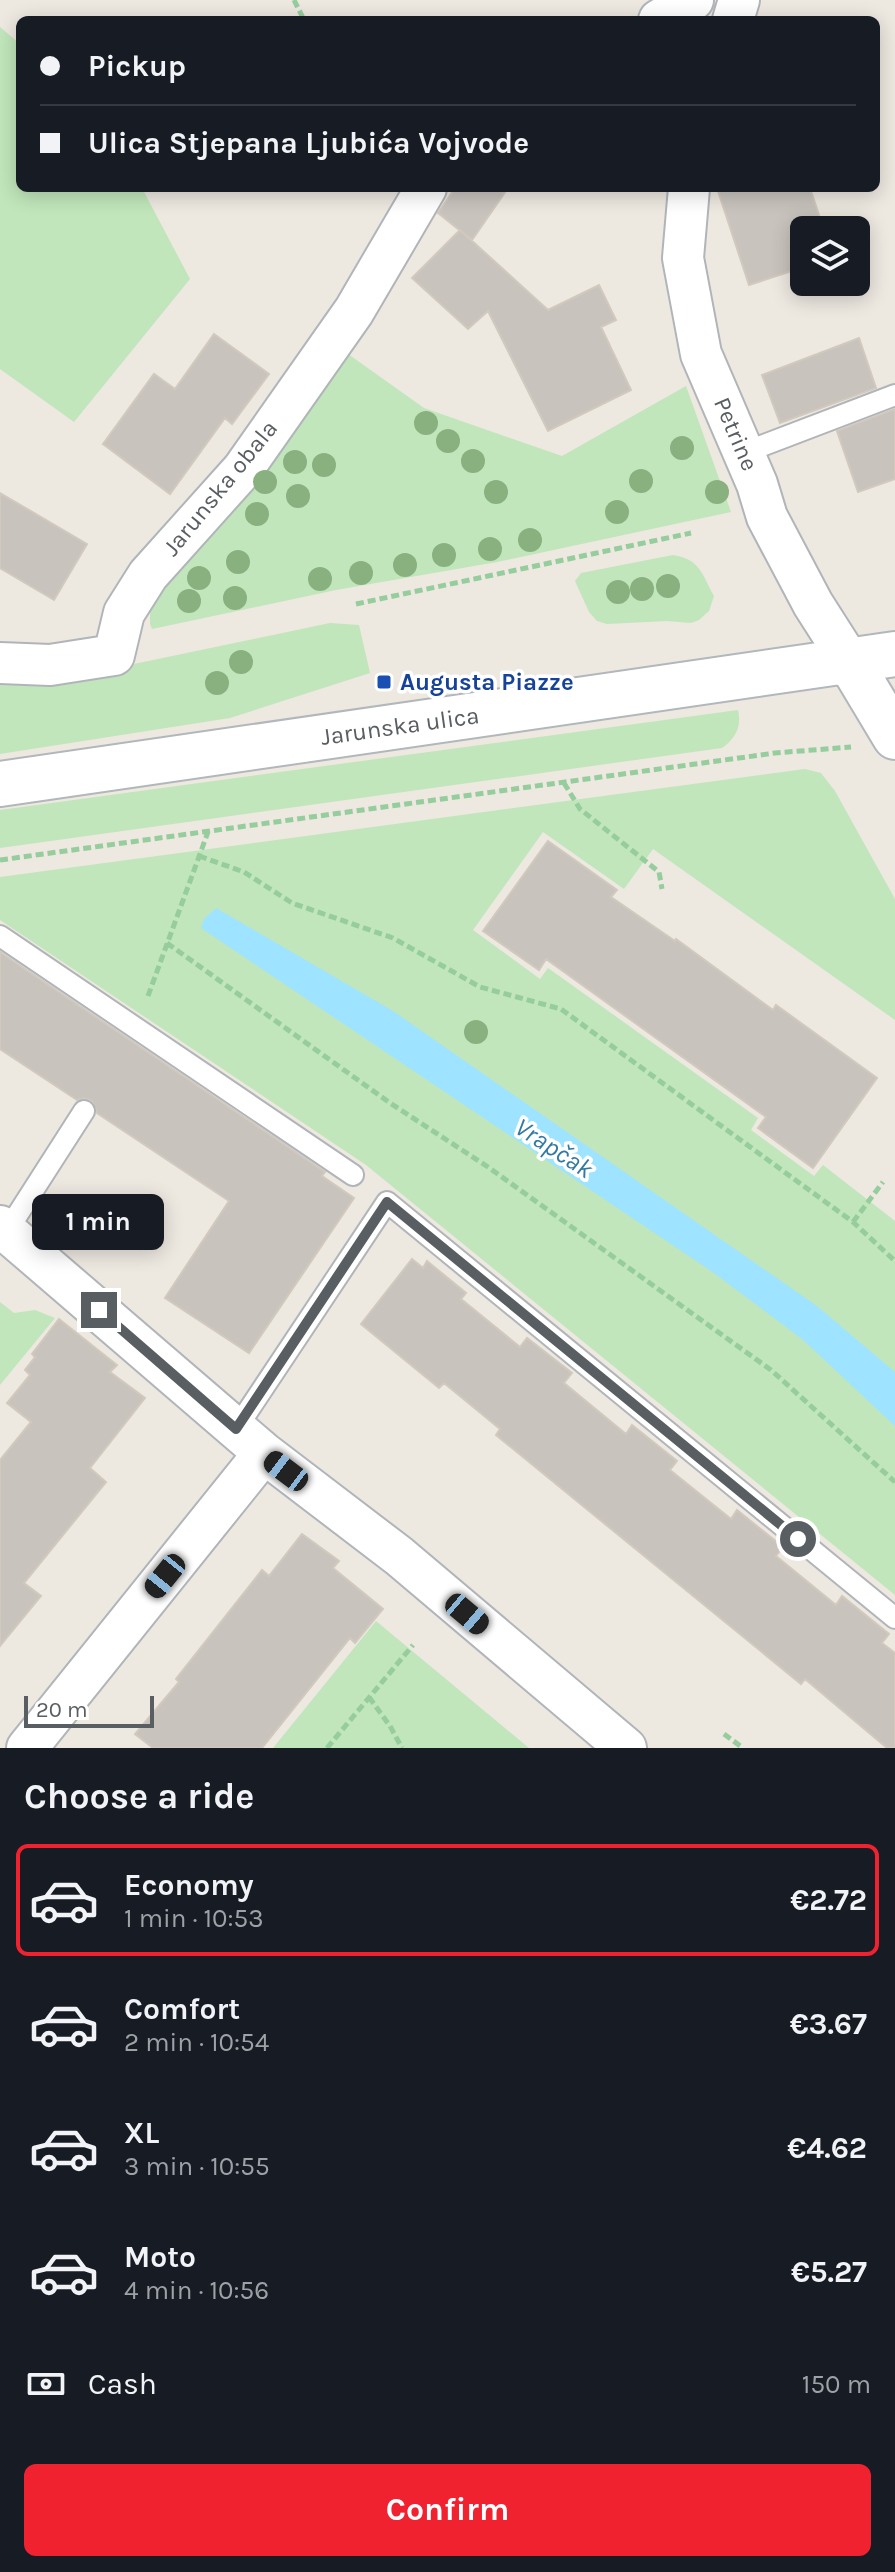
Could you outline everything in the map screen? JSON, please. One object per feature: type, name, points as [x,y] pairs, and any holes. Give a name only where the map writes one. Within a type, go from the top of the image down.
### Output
[{"type":"street","points":[[666,16],[693,0]]},
{"type":"street","name":"Jarunska obala","points":[[0,663],[50,665],[114,655],[124,613],[148,575],[243,469],[354,311],[424,192]]},
{"type":"street","name":"Petrine","points":[[689,192],[683,258],[701,354],[767,517],[813,604],[850,662]]},
{"type":"street","name":"Jarunska ulica","points":[[0,784],[895,654]]},
{"type":"street","points":[[850,662],[874,742]]},
{"type":"street","points":[[4,1228],[250,1441],[399,1556],[626,1748]]},
{"type":"street","points":[[27,1748],[250,1441]]},
{"type":"lane","points":[[743,453],[895,395]]},
{"type":"lane","points":[[0,936],[353,1175]]},
{"type":"lane","points":[[4,1228],[84,1111]]},
{"type":"lane","points":[[250,1441],[387,1202],[895,1618]]},
{"type":"path","points":[[356,604],[691,533]]},
{"type":"path","points":[[0,860],[874,742]]},
{"type":"path","points":[[564,783],[580,809],[659,872],[662,889]]},
{"type":"path","points":[[137,1028],[208,832]]},
{"type":"path","points":[[199,856],[244,872],[292,903],[393,938],[480,987],[561,1009],[853,1222],[895,1261]]},
{"type":"path","points":[[167,943],[771,1370],[895,1482]]},
{"type":"path","points":[[853,1222],[883,1182]]},
{"type":"path","points":[[327,1748],[413,1645]]},
{"type":"path","points":[[369,1697],[402,1748]]},
{"type":"path","points":[[724,1734],[743,1748]]},
{"type":"green space","points":[[0,27],[16,41],[16,192],[144,192],[190,279],[74,422],[0,369]]},
{"type":"green space","points":[[341,349],[424,408],[562,456],[686,386],[731,512],[497,562],[336,590],[152,629],[150,607]]},
{"type":"green space","points":[[673,555],[695,564],[714,596],[709,611],[699,620],[691,623],[607,624],[597,621],[589,612],[575,581],[581,573]]},
{"type":"green space","points":[[330,623],[359,625],[370,673],[230,718],[0,754],[0,680],[110,669]]},
{"type":"green space","points":[[738,710],[736,732],[722,748],[0,848],[0,810]]},
{"type":"green space","points":[[805,769],[821,773],[835,791],[895,899],[895,1020],[653,849],[624,889],[543,832],[473,930],[540,979],[548,968],[758,1118],[751,1130],[814,1176],[823,1165],[895,1221],[895,1595],[366,1165],[0,920],[0,877]]},
{"type":"green space","points":[[0,1302],[14,1313],[35,1310],[55,1318],[0,1385]]},
{"type":"green space","points":[[376,1621],[529,1748],[273,1748]]},
{"type":"water","name":"Vrapčak","points":[[216,908],[393,1011],[817,1306],[895,1372],[895,1426],[802,1339],[714,1273],[201,928],[204,919]]},
{"type":"building","points":[[452,192],[505,192],[472,240],[438,213]]},
{"type":"building","points":[[718,192],[811,192],[819,216],[790,216],[790,272],[749,285]]},
{"type":"building","points":[[460,230],[548,310],[599,285],[616,320],[601,327],[631,390],[548,431],[488,311],[468,329],[412,278]]},
{"type":"building","points":[[214,334],[269,374],[232,424],[225,418],[170,494],[103,444],[154,374],[175,389]]},
{"type":"building","points":[[859,338],[876,388],[780,423],[762,375]]},
{"type":"building","points":[[895,409],[895,479],[858,492],[837,431]]},
{"type":"building","points":[[0,493],[87,544],[54,600],[0,568]]},
{"type":"building","points":[[548,841],[617,890],[611,897],[676,939],[773,1010],[776,1005],[877,1078],[813,1168],[758,1128],[766,1117],[546,959],[539,970],[483,931]]},
{"type":"building","points":[[0,952],[325,1172],[322,1176],[354,1198],[249,1353],[165,1298],[229,1201],[97,1113],[92,1101],[84,1098],[77,1100],[0,1049]]},
{"type":"building","points":[[412,1259],[423,1268],[427,1261],[466,1293],[461,1299],[520,1347],[527,1338],[572,1373],[564,1383],[626,1434],[632,1425],[677,1461],[670,1470],[731,1519],[737,1510],[783,1547],[776,1556],[836,1605],[842,1596],[889,1634],[882,1643],[895,1653],[895,1748],[887,1748],[805,1679],[801,1684],[496,1435],[500,1429],[444,1383],[439,1388],[361,1324]]},
{"type":"building","points":[[59,1319],[117,1365],[110,1372],[145,1398],[90,1468],[106,1482],[24,1583],[41,1596],[0,1646],[0,1460],[31,1422],[7,1403],[30,1375],[25,1370],[35,1357],[32,1354]]},
{"type":"building","points":[[302,1534],[339,1561],[333,1568],[383,1609],[355,1643],[350,1638],[262,1748],[153,1748],[135,1734],[179,1682],[176,1679],[262,1570],[269,1576]]},
{"type":"place","name":"Augusta Piazze","points":[[384,682]]},
{"type":"route","points":[[99,1310],[236,1429],[387,1202],[798,1539]]}]
